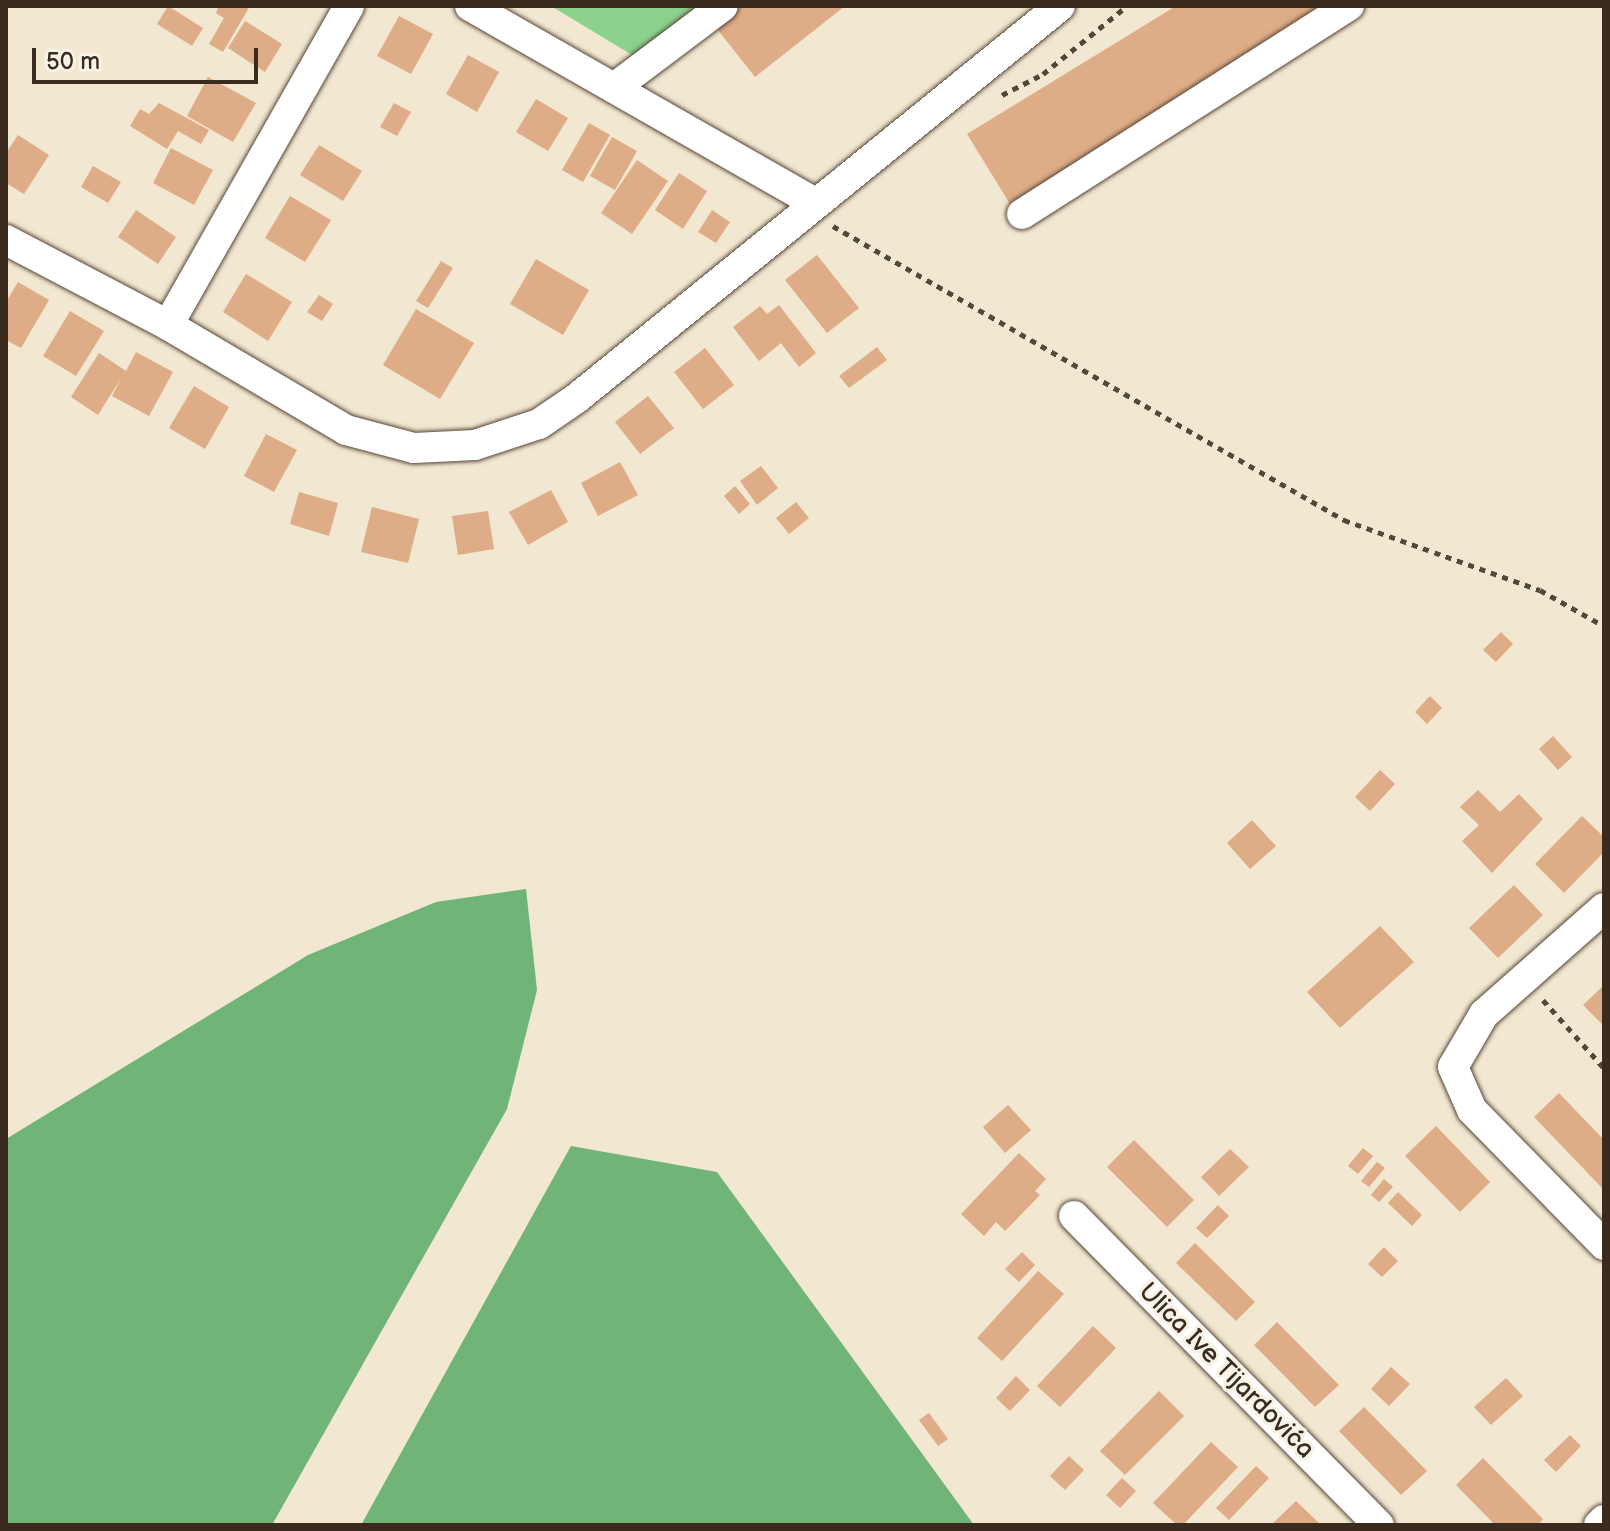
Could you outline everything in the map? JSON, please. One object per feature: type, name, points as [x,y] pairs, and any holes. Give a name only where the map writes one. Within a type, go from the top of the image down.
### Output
[{"type":"street","points":[[168,325],[349,6]]},
{"type":"street","points":[[470,6],[815,203]]},
{"type":"street","points":[[614,88],[723,6]]},
{"type":"street","points":[[6,240],[168,325],[365,438],[414,448],[475,445],[554,414],[1060,6]]},
{"type":"street","points":[[1022,214],[1349,6]]},
{"type":"street","points":[[1604,908],[1484,1014],[1453,1067],[1472,1110],[1604,1245]]},
{"type":"street","name":"Ulica Ive Tijardovića","points":[[1074,1216],[1379,1525]]},
{"type":"street","points":[[1599,1525],[1604,1520]]},
{"type":"path","points":[[989,104],[1043,74],[1127,6]]},
{"type":"path","points":[[815,203],[836,228],[1344,520],[1540,590],[1604,626]]},
{"type":"path","points":[[836,228],[848,218]]},
{"type":"path","points":[[1523,979],[1604,1068]]},
{"type":"green space","points":[[551,6],[719,6],[647,64]]},
{"type":"green space","points":[[526,889],[537,990],[507,1109],[272,1525],[6,1525],[6,1139],[308,955],[436,902]]},
{"type":"green space","points":[[571,1146],[717,1172],[974,1525],[361,1525]]},
{"type":"building","points":[[168,6],[203,28],[192,46],[157,24]]},
{"type":"building","points":[[219,6],[250,6],[223,52],[209,44],[224,18],[216,13]]},
{"type":"building","points":[[739,6],[845,6],[755,77],[714,25]]},
{"type":"building","points":[[1176,6],[1332,6],[1010,204],[967,134]]},
{"type":"building","points":[[399,16],[433,34],[411,74],[377,56]]},
{"type":"building","points":[[245,21],[282,44],[265,72],[228,48]]},
{"type":"building","points":[[468,55],[499,72],[477,112],[446,94]]},
{"type":"building","points":[[208,77],[256,103],[233,142],[187,116]]},
{"type":"building","points":[[536,99],[568,118],[548,151],[516,132]]},
{"type":"building","points":[[159,103],[209,130],[201,144],[178,131],[167,149],[130,126],[140,109],[149,114]]},
{"type":"building","points":[[394,103],[411,112],[397,136],[380,127]]},
{"type":"building","points":[[589,123],[610,135],[583,182],[562,170]]},
{"type":"building","points":[[18,135],[49,155],[24,194],[6,183],[6,153]]},
{"type":"building","points":[[612,137],[637,151],[615,190],[590,176]]},
{"type":"building","points":[[319,145],[362,171],[343,201],[300,175]]},
{"type":"building","points":[[171,148],[213,170],[194,205],[153,183]]},
{"type":"building","points":[[637,160],[668,181],[632,234],[601,213]]},
{"type":"building","points":[[93,166],[121,182],[108,203],[81,187]]},
{"type":"building","points":[[679,173],[707,191],[683,229],[655,210]]},
{"type":"building","points":[[290,196],[331,220],[305,262],[265,238]]},
{"type":"building","points":[[136,210],[176,237],[158,264],[118,237]]},
{"type":"building","points":[[712,210],[730,222],[716,243],[698,232]]},
{"type":"building","points":[[817,255],[859,308],[827,333],[785,280]]},
{"type":"building","points":[[536,259],[589,290],[563,335],[510,304]]},
{"type":"building","points":[[441,261],[453,268],[428,308],[416,301]]},
{"type":"building","points":[[246,274],[292,302],[268,341],[223,312]]},
{"type":"building","points":[[18,282],[49,300],[21,348],[6,340],[6,302]]},
{"type":"building","points":[[319,295],[333,304],[322,321],[307,312]]},
{"type":"building","points":[[779,305],[816,353],[799,367],[781,343],[759,361],[733,327],[760,306],[767,314]]},
{"type":"building","points":[[416,309],[474,343],[440,399],[383,365]]},
{"type":"building","points":[[70,311],[104,331],[76,376],[43,356]]},
{"type":"building","points":[[877,347],[887,360],[849,388],[839,376]]},
{"type":"building","points":[[705,348],[734,385],[703,409],[674,372]]},
{"type":"building","points":[[136,352],[173,372],[149,416],[112,396],[121,378],[98,415],[71,397],[99,353],[126,371]]},
{"type":"building","points":[[194,386],[229,407],[205,449],[169,428]]},
{"type":"building","points":[[648,396],[674,428],[640,454],[615,422]]},
{"type":"building","points":[[266,434],[297,450],[274,492],[244,476]]},
{"type":"building","points":[[620,462],[638,495],[598,516],[581,483]]},
{"type":"building","points":[[761,466],[778,488],[757,505],[740,481]]},
{"type":"building","points":[[735,486],[750,504],[739,514],[724,496]]},
{"type":"building","points":[[551,490],[568,522],[528,545],[509,512]]},
{"type":"building","points":[[299,492],[338,503],[329,536],[290,524]]},
{"type":"building","points":[[796,502],[809,518],[789,534],[776,518]]},
{"type":"building","points":[[372,507],[419,519],[408,563],[361,552]]},
{"type":"building","points":[[488,511],[494,549],[458,555],[452,516]]},
{"type":"building","points":[[1501,632],[1513,644],[1496,662],[1483,650]]},
{"type":"building","points":[[1430,696],[1442,708],[1427,724],[1415,712]]},
{"type":"building","points":[[1553,736],[1572,757],[1558,770],[1539,749]]},
{"type":"building","points":[[1380,770],[1395,784],[1370,811],[1355,797]]},
{"type":"building","points":[[1478,790],[1500,812],[1519,794],[1543,819],[1492,873],[1462,841],[1479,825],[1460,807]]},
{"type":"building","points":[[1582,816],[1604,837],[1604,852],[1564,893],[1535,864]]},
{"type":"building","points":[[1252,820],[1276,846],[1250,869],[1227,843]]},
{"type":"building","points":[[1514,885],[1543,915],[1498,958],[1469,928]]},
{"type":"building","points":[[1380,926],[1414,962],[1340,1028],[1307,992]]},
{"type":"building","points":[[1604,985],[1604,1026],[1583,1005]]},
{"type":"building","points":[[1559,1093],[1604,1140],[1604,1190],[1534,1117]]},
{"type":"building","points":[[1008,1105],[1031,1130],[1005,1153],[983,1127]]},
{"type":"building","points":[[1436,1126],[1490,1182],[1460,1212],[1405,1156]]},
{"type":"building","points":[[1134,1140],[1194,1200],[1167,1227],[1107,1167]]},
{"type":"building","points":[[1363,1148],[1373,1156],[1358,1174],[1348,1166]]},
{"type":"building","points":[[1230,1149],[1249,1167],[1219,1196],[1201,1177]]},
{"type":"building","points":[[1019,1153],[1046,1179],[1035,1191],[1040,1195],[1005,1231],[996,1222],[984,1236],[961,1214]]},
{"type":"building","points":[[1377,1162],[1385,1168],[1369,1187],[1361,1181]]},
{"type":"building","points":[[1384,1179],[1393,1187],[1379,1202],[1371,1195]]},
{"type":"building","points":[[1398,1192],[1422,1215],[1412,1226],[1388,1203]]},
{"type":"building","points":[[1218,1205],[1229,1216],[1207,1238],[1196,1228]]},
{"type":"building","points":[[1195,1243],[1255,1302],[1236,1321],[1176,1263]]},
{"type":"building","points":[[1384,1247],[1398,1261],[1382,1277],[1368,1264]]},
{"type":"building","points":[[1022,1252],[1035,1265],[1019,1282],[1005,1269]]},
{"type":"building","points":[[1038,1271],[1064,1294],[1002,1361],[977,1338]]},
{"type":"building","points":[[1277,1322],[1339,1385],[1315,1407],[1254,1345]]},
{"type":"building","points":[[1093,1326],[1116,1348],[1060,1407],[1037,1386]]},
{"type":"building","points":[[1391,1367],[1410,1384],[1389,1406],[1371,1389]]},
{"type":"building","points":[[1016,1376],[1030,1390],[1010,1411],[996,1398]]},
{"type":"building","points":[[1506,1378],[1523,1396],[1491,1425],[1474,1407]]},
{"type":"building","points":[[1159,1391],[1184,1416],[1125,1475],[1100,1451]]},
{"type":"building","points":[[1364,1407],[1427,1471],[1401,1495],[1339,1431]]},
{"type":"building","points":[[929,1413],[948,1439],[938,1446],[919,1420]]},
{"type":"building","points":[[1570,1435],[1581,1446],[1556,1472],[1544,1460]]},
{"type":"building","points":[[1211,1442],[1238,1467],[1183,1525],[1177,1525],[1153,1503]]},
{"type":"building","points":[[1069,1456],[1084,1470],[1065,1490],[1050,1476]]},
{"type":"building","points":[[1483,1458],[1543,1519],[1538,1525],[1495,1525],[1456,1485]]},
{"type":"building","points":[[1256,1466],[1269,1478],[1229,1520],[1216,1508]]},
{"type":"building","points":[[1122,1478],[1136,1491],[1120,1508],[1106,1495]]},
{"type":"building","points":[[1296,1501],[1321,1525],[1271,1525]]}]
